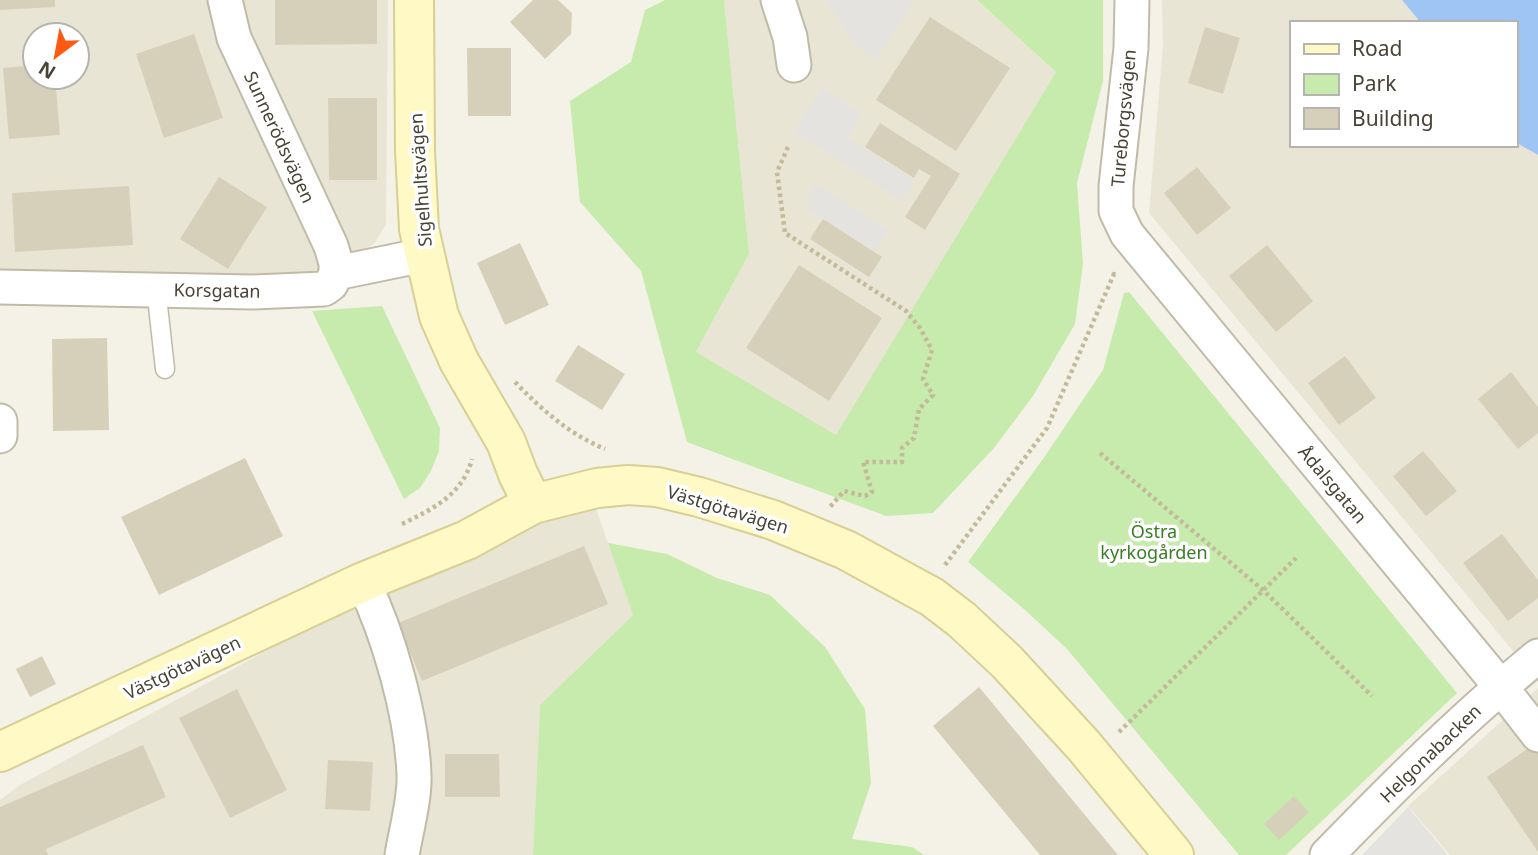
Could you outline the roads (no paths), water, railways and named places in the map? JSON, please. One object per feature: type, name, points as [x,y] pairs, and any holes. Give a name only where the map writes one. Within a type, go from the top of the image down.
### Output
[{"type":"street","name":"Sunnerödsvägen","points":[[225,0],[234,38],[331,246],[336,273]]},
{"type":"street","name":"Sigelhultsvägen","points":[[414,0],[415,151],[419,229],[424,256],[439,316],[459,361],[506,442],[533,504]]},
{"type":"street","points":[[778,0],[790,37],[794,65]]},
{"type":"street","name":"Tureborgsvägen","points":[[1127,234],[1116,211],[1116,186],[1131,48],[1132,0]]},
{"type":"street","name":"Ådalsgatan","points":[[1127,234],[1538,735]]},
{"type":"street","name":"Korsgatan","points":[[0,287],[252,292],[324,289],[331,284],[336,273],[424,256]]},
{"type":"street","points":[[0,421],[0,436]]},
{"type":"street","name":"Västgötavägen","points":[[0,752],[363,582],[467,540],[533,504],[597,488],[628,485],[657,487],[773,520],[846,550],[932,597],[962,620],[1007,662],[1084,746],[1174,855]]},
{"type":"street","points":[[363,582],[376,608],[407,714],[415,777],[402,855]]},
{"type":"street","name":"Helgonabacken","points":[[1326,855],[1397,783],[1500,686],[1538,656]]},
{"type":"lane","points":[[156,288],[165,369]]},
{"type":"water","points":[[1402,0],[1538,0],[1538,155],[1517,143],[1517,21],[1419,21]]},
{"type":"park label","name":"Östra kyrkogården","points":[[1154,541]]}]
